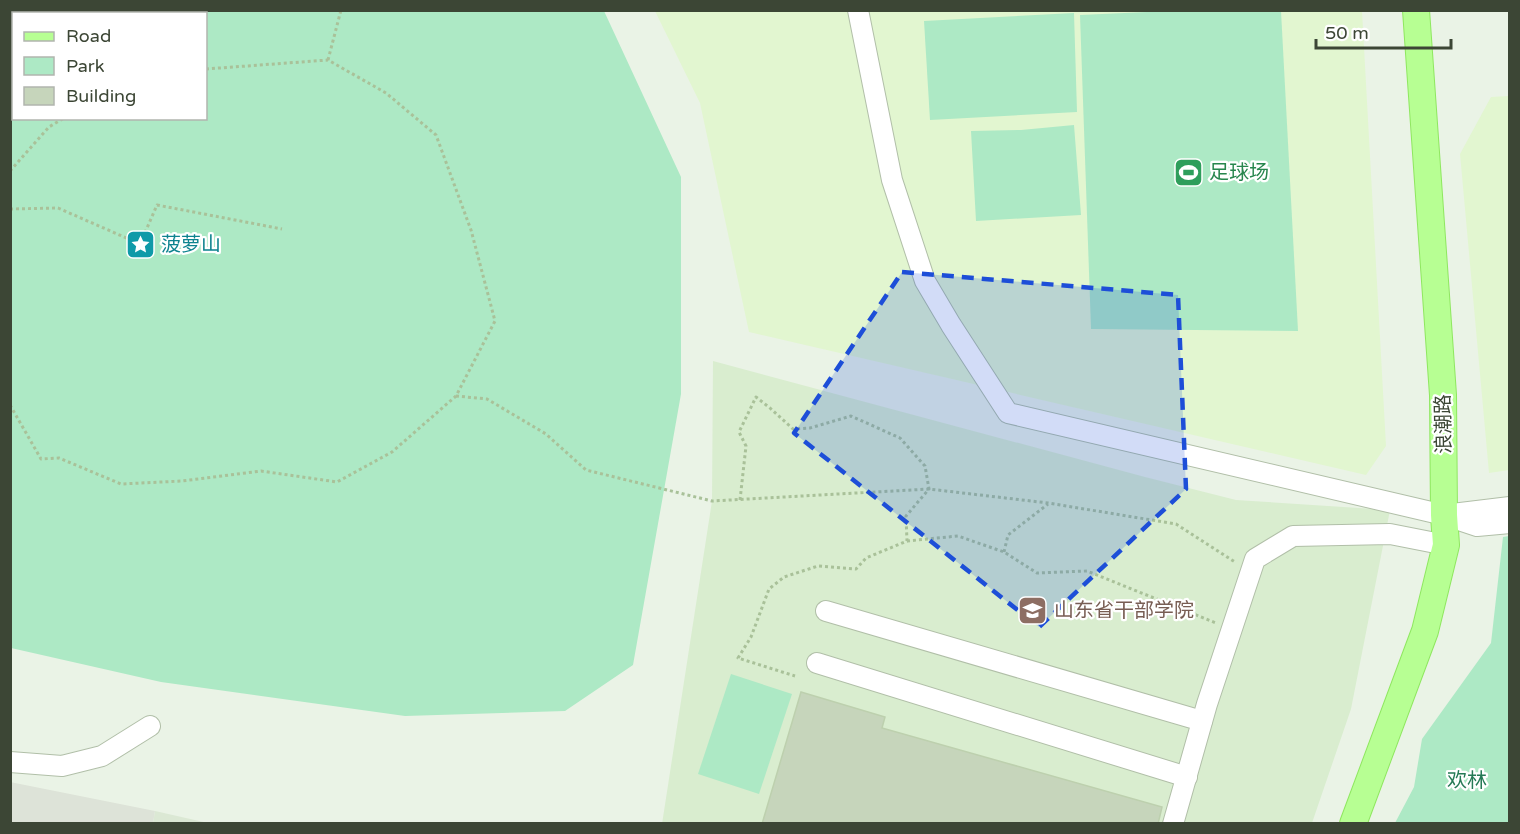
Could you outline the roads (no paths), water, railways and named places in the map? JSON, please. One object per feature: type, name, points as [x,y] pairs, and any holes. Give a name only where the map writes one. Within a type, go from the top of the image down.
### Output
[{"type":"main road","name":"浪潮路","points":[[1353,824],[1425,631],[1446,545],[1443,395],[1416,10]]},
{"type":"street","points":[[858,10],[892,180],[925,281],[1008,413],[1444,515],[1477,526],[1509,523]]},
{"type":"street","points":[[1444,515],[1509,507]]},
{"type":"street","points":[[1173,824],[1202,721],[1255,559],[1293,537],[1390,534],[1446,545]]},
{"type":"street","points":[[826,611],[1202,721]]},
{"type":"street","points":[[817,663],[1186,777]]},
{"type":"street","points":[[10,762],[62,766],[102,756],[150,726]]},
{"type":"place","name":"足球场","points":[[1188,172]]},
{"type":"place","name":"菠萝山","points":[[140,244]]},
{"type":"place","name":"山东省干部学院","points":[[1033,610]]},
{"type":"park label","name":"欢林","points":[[1467,780]]}]
